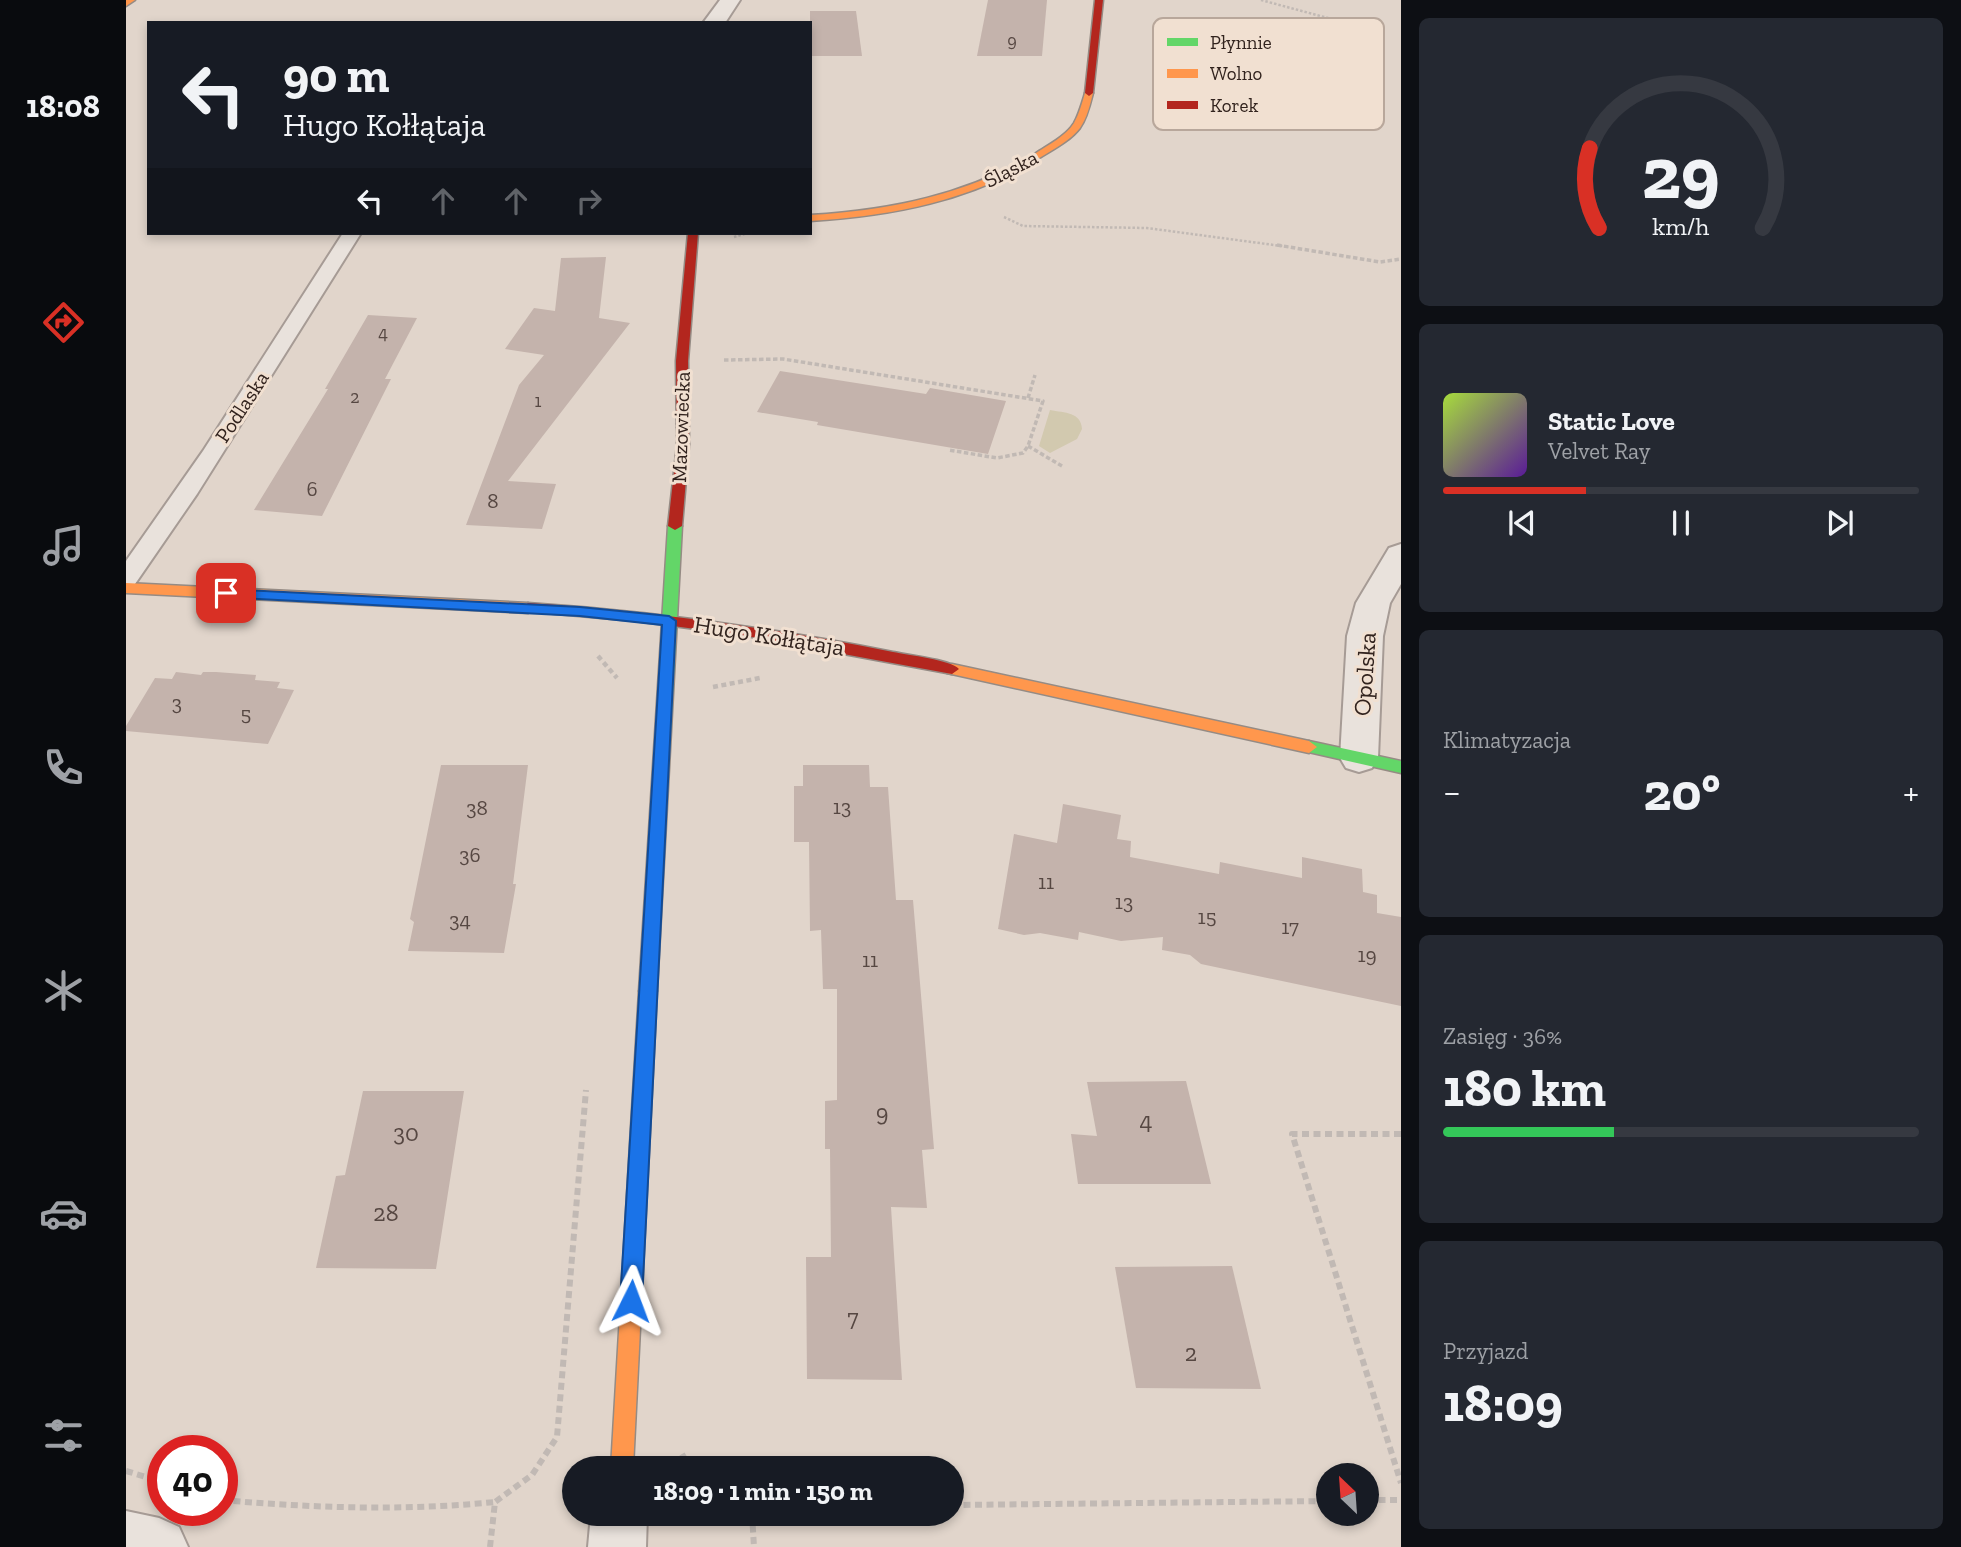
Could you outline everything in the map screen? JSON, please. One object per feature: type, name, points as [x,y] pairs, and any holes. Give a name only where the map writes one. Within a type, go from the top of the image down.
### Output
[{"type":"street","points":[[126,4],[131,0]]},
{"type":"street","points":[[715,21],[730,0]]},
{"type":"street","name":"Śląska","points":[[812,218],[837,218],[957,194],[1001,176],[1043,153],[1076,128],[1092,90],[1099,0]]},
{"type":"street","name":"Mazowiecka","points":[[623,1456],[672,562],[684,445],[682,361],[693,235]]},
{"type":"street","name":"Opolska","points":[[1359,758],[1365,636],[1373,603],[1401,555]]},
{"type":"street","name":"Hugo Kołłątaja","points":[[126,588],[580,611],[669,621],[877,653],[1401,767]]},
{"type":"street","points":[[617,1547],[618,1526]]},
{"type":"street","points":[[126,1540],[159,1547]]},
{"type":"lane","name":"Podlaska","points":[[126,578],[153,543],[253,392],[351,235]]},
{"type":"path","points":[[1261,0],[1326,18]]},
{"type":"path","points":[[957,194],[1023,226],[1147,228],[1286,246],[1380,262],[1401,259]]},
{"type":"path","points":[[755,359],[783,359],[819,364],[1043,401],[1028,446],[1023,453],[997,458],[949,450]]},
{"type":"path","points":[[1028,398],[1035,375]]},
{"type":"path","points":[[1028,446],[1062,466]]},
{"type":"path","points":[[592,652],[612,670],[621,685],[708,687],[762,678]]},
{"type":"path","points":[[238,1501],[319,1508],[453,1507],[495,1502],[521,1487],[544,1464],[557,1437],[587,1089]]},
{"type":"path","points":[[1401,1134],[1292,1134],[1401,1483]]},
{"type":"path","points":[[126,1471],[147,1477]]},
{"type":"path","points":[[1379,1500],[1401,1500]]},
{"type":"path","points":[[964,1505],[1316,1501]]},
{"type":"path","points":[[490,1547],[495,1502]]},
{"type":"path","points":[[753,1526],[754,1547]]},
{"type":"shaded area","points":[[1050,410],[1075,416],[1082,429],[1077,439],[1050,453],[1039,446]]},
{"type":"building","points":[[988,0],[1047,0],[1042,56],[977,56]]},
{"type":"building","points":[[810,11],[856,11],[862,56],[812,56]]},
{"type":"building","points":[[606,257],[599,318],[630,323],[508,481],[556,484],[542,529],[466,525],[519,385],[544,355],[505,349],[534,308],[555,311],[561,258]]},
{"type":"building","points":[[368,315],[417,318],[385,379],[391,379],[322,516],[254,510],[328,389],[325,389]]},
{"type":"building","points":[[780,371],[926,394],[930,388],[1006,401],[988,454],[757,412]]},
{"type":"building","points":[[176,672],[256,675],[255,680],[280,682],[277,688],[294,690],[268,744],[126,731],[126,726],[155,678],[172,679]]},
{"type":"building","points":[[441,765],[528,765],[513,884],[516,884],[504,953],[408,951],[414,922],[410,919]]},
{"type":"building","points":[[803,765],[869,765],[870,787],[888,787],[896,900],[913,900],[934,1149],[922,1150],[927,1208],[891,1207],[902,1380],[807,1379],[806,1257],[831,1257],[830,1149],[825,1149],[825,1101],[837,1100],[837,989],[823,989],[821,930],[810,931],[809,842],[794,842],[794,786],[803,786]]},
{"type":"building","points":[[1063,804],[1121,815],[1117,839],[1131,841],[1130,857],[1219,874],[1220,862],[1302,878],[1302,857],[1362,869],[1363,892],[1377,895],[1377,913],[1401,917],[1401,1006],[1201,964],[1190,955],[1162,950],[1163,937],[1121,941],[1079,932],[1078,940],[1040,933],[1024,935],[998,929],[1014,834],[1057,843]]},
{"type":"building","points":[[1186,1081],[1211,1184],[1078,1184],[1071,1134],[1097,1136],[1087,1082]]},
{"type":"building","points":[[363,1091],[464,1091],[436,1269],[316,1268],[336,1176],[345,1175]]},
{"type":"building","points":[[1232,1266],[1261,1389],[1136,1388],[1115,1267]]},
{"type":"traffic: fast","points":[[648,991],[675,526]]},
{"type":"traffic: fast","points":[[1309,747],[1401,767]]},
{"type":"traffic: slow","points":[[126,4],[131,0]]},
{"type":"traffic: slow","points":[[812,218],[902,208],[962,192],[991,181],[1045,151],[1072,131],[1082,116],[1089,93]]},
{"type":"traffic: slow","points":[[126,588],[528,608]]},
{"type":"traffic: slow","points":[[952,669],[1309,747]]},
{"type":"traffic: slow","points":[[623,1456],[648,991]]},
{"type":"traffic: jam","points":[[1089,93],[1099,0]]},
{"type":"traffic: jam","points":[[675,526],[683,445],[682,361],[693,235]]},
{"type":"traffic: jam","points":[[528,608],[688,622],[847,648],[952,669]]},
{"type":"route","points":[[226,593],[580,611],[669,621],[631,1301]]}]
